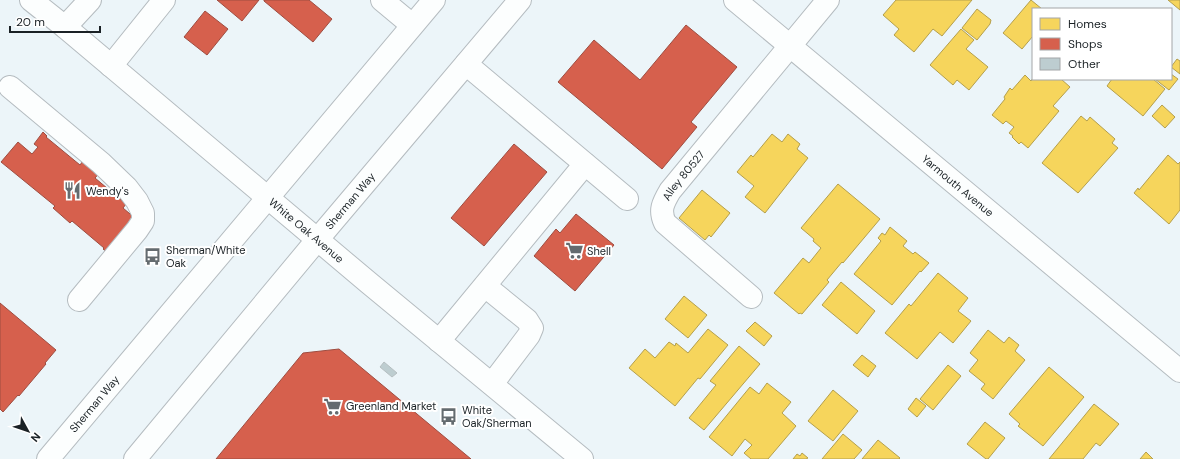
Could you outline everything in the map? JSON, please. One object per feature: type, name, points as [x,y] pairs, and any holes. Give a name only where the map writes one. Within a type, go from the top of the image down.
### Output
[{"type":"main road","name":"White Oak Avenue","points":[[31,0],[317,240],[582,459]]},
{"type":"main road","points":[[65,27],[90,0]]},
{"type":"main road","points":[[111,66],[164,0]]},
{"type":"main road","points":[[382,0],[412,25]]},
{"type":"main road","name":"Sherman Way","points":[[48,459],[434,0]]},
{"type":"main road","name":"Sherman Way","points":[[135,459],[317,240],[520,0]]},
{"type":"main road","name":"Yarmouth Avenue","points":[[735,0],[1180,371]]},
{"type":"main road","points":[[790,46],[828,0]]},
{"type":"main road","name":"Alley 80527","points":[[751,297],[671,229],[665,223],[661,215],[663,203],[670,191],[790,46]]},
{"type":"main road","points":[[466,64],[627,199]]},
{"type":"main road","points":[[10,87],[114,174],[137,201],[144,213],[143,221],[137,230],[79,300]]},
{"type":"main road","points":[[439,341],[586,164]]},
{"type":"main road","points":[[485,286],[527,320],[532,328],[529,335],[492,384]]},
{"type":"building: Homes","points":[[896,0],[972,0],[942,36],[933,29],[914,52],[894,35],[899,29],[883,15]]},
{"type":"building: Homes","points":[[1031,0],[1041,8],[1032,8],[1032,37],[1022,49],[1003,33]]},
{"type":"building: Homes","points":[[1168,0],[1180,0],[1180,10]]},
{"type":"building: Homes","points":[[977,9],[991,20],[990,24],[977,40],[962,28]]},
{"type":"building: Homes","points":[[961,29],[974,40],[966,49],[988,67],[969,90],[957,80],[953,85],[930,65]]},
{"type":"building: Homes","points":[[1177,59],[1180,61],[1180,74],[1172,68]]},
{"type":"building: Homes","points":[[1025,75],[1031,81],[1032,80],[1062,80],[1070,87],[1053,106],[1059,111],[1028,148],[1021,142],[1019,144],[1009,133],[1014,127],[1006,121],[1003,124],[992,115],[1005,99],[1004,97],[1010,88],[1012,90]]},
{"type":"building: Homes","points":[[1172,75],[1178,79],[1169,90],[1156,80],[1172,80]]},
{"type":"building: Homes","points":[[1111,80],[1154,80],[1165,89],[1143,116],[1107,86]]},
{"type":"building: Homes","points":[[1162,105],[1175,117],[1165,128],[1152,116]]},
{"type":"building: Homes","points":[[1081,116],[1087,121],[1090,117],[1115,139],[1112,143],[1118,148],[1078,193],[1042,163]]},
{"type":"building: Homes","points":[[772,134],[782,142],[788,134],[800,144],[797,149],[808,158],[765,213],[745,197],[754,186],[737,172],[751,155],[753,157]]},
{"type":"building: Homes","points":[[1168,155],[1178,164],[1180,162],[1180,210],[1169,224],[1134,193],[1138,188],[1139,190]]},
{"type":"building: Homes","points":[[838,184],[880,219],[827,280],[829,282],[802,314],[799,314],[774,293],[803,258],[809,263],[821,248],[813,241],[814,239],[801,228]]},
{"type":"building: Homes","points":[[702,190],[730,213],[711,237],[709,235],[705,240],[679,218]]},
{"type":"building: Homes","points":[[890,227],[907,241],[903,246],[913,254],[915,252],[929,263],[921,272],[920,271],[892,305],[854,274],[881,241],[878,238],[882,233],[885,235]]},
{"type":"building: Homes","points":[[938,273],[968,298],[958,311],[971,321],[953,343],[940,332],[917,359],[885,333],[909,304],[911,306]]},
{"type":"building: Homes","points":[[841,282],[875,311],[857,334],[822,305]]},
{"type":"building: Homes","points":[[684,296],[707,315],[688,338],[665,319]]},
{"type":"building: Homes","points":[[755,322],[772,336],[764,346],[746,331]]},
{"type":"building: Homes","points":[[708,329],[728,345],[675,406],[629,368],[645,349],[655,358],[669,342],[675,346],[676,343],[688,353]]},
{"type":"building: Homes","points":[[988,330],[1004,343],[1009,337],[1019,345],[1015,351],[1025,360],[993,399],[981,389],[985,384],[969,371],[978,360],[970,353]]},
{"type":"building: Homes","points":[[739,346],[760,364],[704,430],[689,418],[716,385],[710,381]]},
{"type":"building: Homes","points":[[862,355],[876,366],[868,377],[853,365]]},
{"type":"building: Homes","points":[[948,365],[961,376],[933,410],[920,399]]},
{"type":"building: Homes","points":[[1049,367],[1084,397],[1043,446],[1018,426],[1020,424],[1009,414]]},
{"type":"building: Homes","points":[[767,383],[791,402],[782,413],[796,426],[768,459],[751,459],[744,453],[752,445],[745,439],[732,456],[709,437],[750,387],[759,394]]},
{"type":"building: Homes","points":[[833,390],[858,411],[833,441],[808,421]]},
{"type":"building: Homes","points":[[916,398],[926,406],[917,417],[908,409]]},
{"type":"building: Homes","points":[[1094,404],[1119,424],[1100,446],[1096,443],[1083,459],[1049,459]]},
{"type":"building: Homes","points":[[985,422],[1005,438],[988,459],[967,444]]},
{"type":"building: Homes","points":[[843,434],[862,450],[854,459],[822,459]]},
{"type":"building: Homes","points":[[878,440],[900,458],[862,459]]},
{"type":"building: Homes","points":[[1146,452],[1153,459],[1140,459]]},
{"type":"building: Homes","points":[[802,453],[808,458],[793,459],[797,454],[800,456]]},
{"type":"building: Shops","points":[[217,0],[259,0],[242,21]]},
{"type":"building: Shops","points":[[264,0],[309,0],[332,19],[313,42]]},
{"type":"building: Shops","points":[[205,11],[228,29],[207,55],[184,37]]},
{"type":"building: Shops","points":[[686,25],[737,67],[691,122],[697,127],[662,169],[558,82],[594,40],[640,80]]},
{"type":"building: Shops","name":"Wendy's","points":[[43,132],[47,136],[46,137],[80,165],[85,158],[101,171],[95,178],[126,204],[123,208],[136,219],[108,253],[72,221],[70,223],[53,208],[55,206],[1,162],[18,142],[32,154],[38,147],[34,144]]},
{"type":"building: Shops","points":[[514,144],[547,172],[484,246],[451,218]]},
{"type":"building: Shops","name":"Shell","points":[[576,214],[614,245],[575,291],[534,256],[556,229],[560,233]]},
{"type":"building: Shops","points":[[0,303],[56,350],[19,396],[18,395],[3,412],[0,409]]},
{"type":"building: Shops","name":"Greenland Market","points":[[339,349],[471,459],[216,459],[303,353]]},
{"type":"building: Other","points":[[384,362],[397,373],[392,377],[380,367]]},
{"type":"place","name":"Wendy's","points":[[73,191]]},
{"type":"place","name":"Shell","points":[[574,251]]},
{"type":"place","name":"Sherman/White Oak","points":[[153,256]]},
{"type":"place","name":"Greenland Market","points":[[333,406]]},
{"type":"place","name":"White Oak/Sherman","points":[[449,416]]}]
